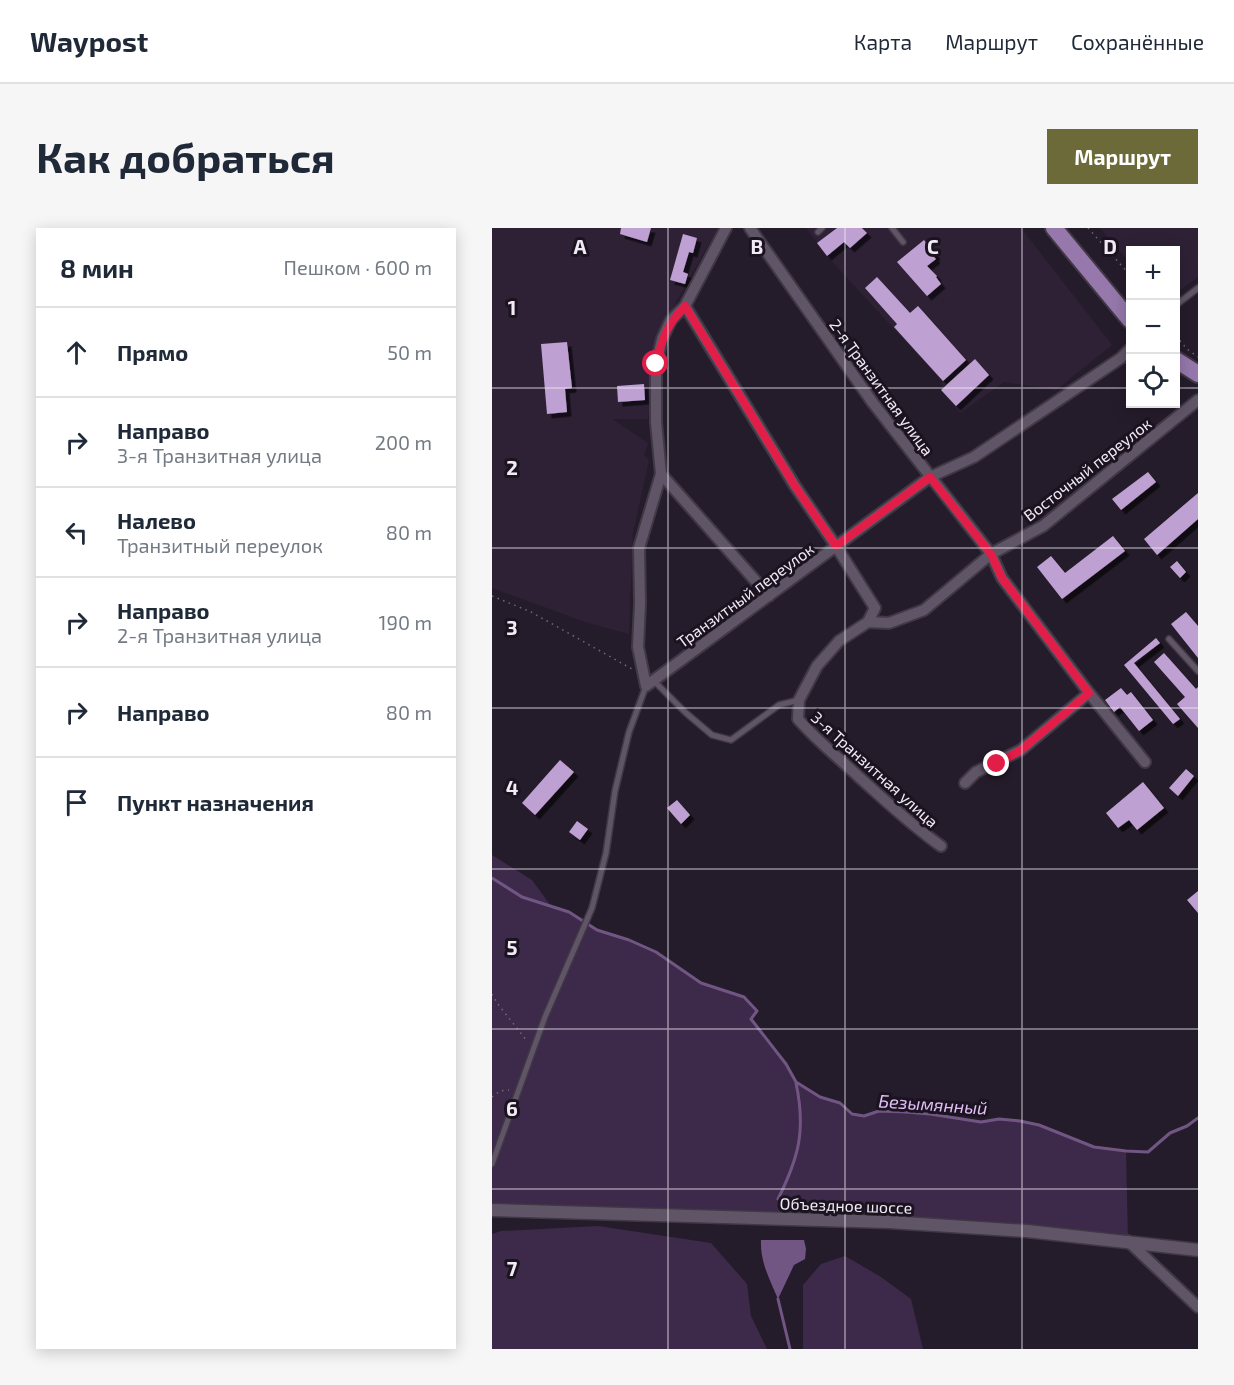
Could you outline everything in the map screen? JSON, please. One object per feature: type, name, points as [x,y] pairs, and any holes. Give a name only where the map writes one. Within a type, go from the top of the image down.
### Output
[{"type":"highway","points":[[1054,228],[1126,314]]},
{"type":"highway","points":[[1180,363],[1198,374]]},
{"type":"street","points":[[648,681],[638,647],[639,548],[661,474],[656,422],[656,364],[662,339],[671,320],[685,306],[726,228]]},
{"type":"street","name":"2-я Транзитная улица","points":[[750,228],[873,403],[991,554],[1002,578],[1089,693],[1145,762]]},
{"type":"street","points":[[685,306],[795,486],[875,608],[868,622]]},
{"type":"street","name":"Транзитный переулок","points":[[648,681],[769,596],[930,477],[974,457],[1126,354]]},
{"type":"street","name":"Восточный переулок","points":[[868,622],[889,623],[924,610],[991,554],[1043,526],[1198,400]]},
{"type":"street","points":[[661,474],[769,596]]},
{"type":"street","name":"3-я Транзитная улица","points":[[868,622],[839,641],[817,666],[799,700],[798,720],[816,740],[920,832],[941,846]]},
{"type":"street","points":[[965,783],[976,772],[1021,750],[1089,693]]},
{"type":"street","name":"Объездное шоссе","points":[[492,1209],[889,1222],[1027,1231],[1198,1250]]},
{"type":"street","points":[[1128,1241],[1198,1307]]},
{"type":"lane","points":[[892,228],[903,242]]},
{"type":"lane","points":[[1180,302],[1198,288]]},
{"type":"lane","points":[[1169,639],[1198,671]]},
{"type":"lane","points":[[492,1164],[545,1017],[592,908],[606,853],[615,791],[629,732],[648,681],[712,735],[731,740],[779,705],[799,700]]},
{"type":"path","points":[[1088,228],[1126,270]]},
{"type":"path","points":[[1180,341],[1198,357]]},
{"type":"path","points":[[492,596],[531,612],[648,681]]},
{"type":"path","points":[[492,994],[497,1004],[534,1049]]},
{"type":"path","points":[[492,1097],[495,1093],[507,1089],[518,1094]]},
{"type":"shaded area","points":[[492,228],[718,228],[657,336],[648,419],[612,419],[648,443],[644,455],[649,460],[633,533],[629,634],[585,622],[492,588]]},
{"type":"shaded area","points":[[806,228],[1021,228],[1112,345],[1056,390],[1004,382],[960,413],[941,390],[942,381],[827,256]]},
{"type":"shaded area","points":[[1100,228],[1198,228],[1198,277],[1180,290],[1180,246],[1126,246],[1126,258]]},
{"type":"shaded area","points":[[492,855],[532,880],[551,906],[569,912],[597,930],[629,940],[656,952],[701,983],[744,997],[757,1011],[751,1019],[786,1064],[796,1082],[820,1097],[840,1103],[852,1114],[864,1116],[879,1111],[906,1112],[981,1122],[999,1119],[1020,1121],[1039,1125],[1094,1147],[1126,1151],[1128,1241],[1027,1231],[492,1210]]},
{"type":"shaded area","points":[[598,1226],[711,1243],[747,1284],[751,1316],[767,1349],[492,1349],[492,1234],[501,1231]]},
{"type":"shaded area","points":[[761,1240],[804,1240],[805,1259],[794,1265],[778,1299],[764,1263]]},
{"type":"shaded area","points":[[845,1256],[881,1277],[911,1299],[923,1349],[803,1349],[803,1285],[821,1264]]},
{"type":"building","points":[[621,228],[651,228],[647,242],[620,234]]},
{"type":"building","points":[[837,228],[862,228],[867,233],[850,248],[844,242],[827,256],[817,243]]},
{"type":"building","points":[[683,234],[697,238],[693,253],[689,252],[683,272],[688,274],[685,284],[670,280]]},
{"type":"building","points":[[924,240],[936,255],[934,257],[936,259],[927,266],[941,284],[927,296],[897,262]]},
{"type":"building","points":[[877,277],[910,313],[918,306],[966,360],[943,381],[894,327],[897,324],[865,288]]},
{"type":"building","points":[[567,342],[572,388],[565,389],[567,412],[547,414],[541,344]]},
{"type":"building","points":[[975,359],[989,375],[956,406],[941,390]]},
{"type":"building","points":[[644,384],[645,400],[618,402],[617,386]]},
{"type":"building","points":[[1148,472],[1156,482],[1121,510],[1112,499]]},
{"type":"building","points":[[1198,493],[1198,519],[1157,555],[1144,539]]},
{"type":"building","points":[[1113,536],[1125,551],[1062,599],[1037,567],[1051,556],[1065,573]]},
{"type":"building","points":[[1177,561],[1186,572],[1180,578],[1170,567]]},
{"type":"building","points":[[1186,612],[1198,626],[1198,658],[1171,624]]},
{"type":"building","points":[[1156,638],[1160,643],[1134,663],[1180,719],[1173,724],[1124,665]]},
{"type":"building","points":[[1164,653],[1196,689],[1198,687],[1198,728],[1177,704],[1185,697],[1154,662]]},
{"type":"building","points":[[1121,688],[1127,695],[1131,692],[1153,720],[1139,731],[1120,707],[1114,712],[1105,700]]},
{"type":"building","points":[[560,760],[574,772],[535,815],[522,803]]},
{"type":"building","points":[[1186,769],[1194,776],[1178,796],[1169,788]]},
{"type":"building","points":[[1143,782],[1164,808],[1137,830],[1129,820],[1118,828],[1106,813]]},
{"type":"building","points":[[677,800],[690,815],[681,824],[667,808]]},
{"type":"building","points":[[577,821],[588,829],[580,840],[569,832]]},
{"type":"building","points":[[1198,891],[1198,913],[1187,900]]},
{"type":"waterway","name":"Безымянный","points":[[492,878],[522,897],[569,912],[597,930],[629,940],[656,952],[701,983],[744,997],[757,1011],[751,1019],[786,1064],[796,1082],[820,1097],[840,1103],[852,1114],[864,1116],[879,1111],[906,1112],[981,1122],[999,1119],[1020,1121],[1039,1125],[1094,1147],[1148,1152],[1170,1133],[1187,1126],[1198,1118]]},
{"type":"waterway","points":[[778,1199],[791,1170],[799,1143],[800,1115],[796,1083]]},
{"type":"waterway","points":[[778,1299],[790,1349]]},
{"type":"route","points":[[656,364],[662,339],[671,320],[685,306],[795,486],[836,546],[930,477],[991,554],[1002,578],[1089,693],[1021,750],[997,764]]}]
